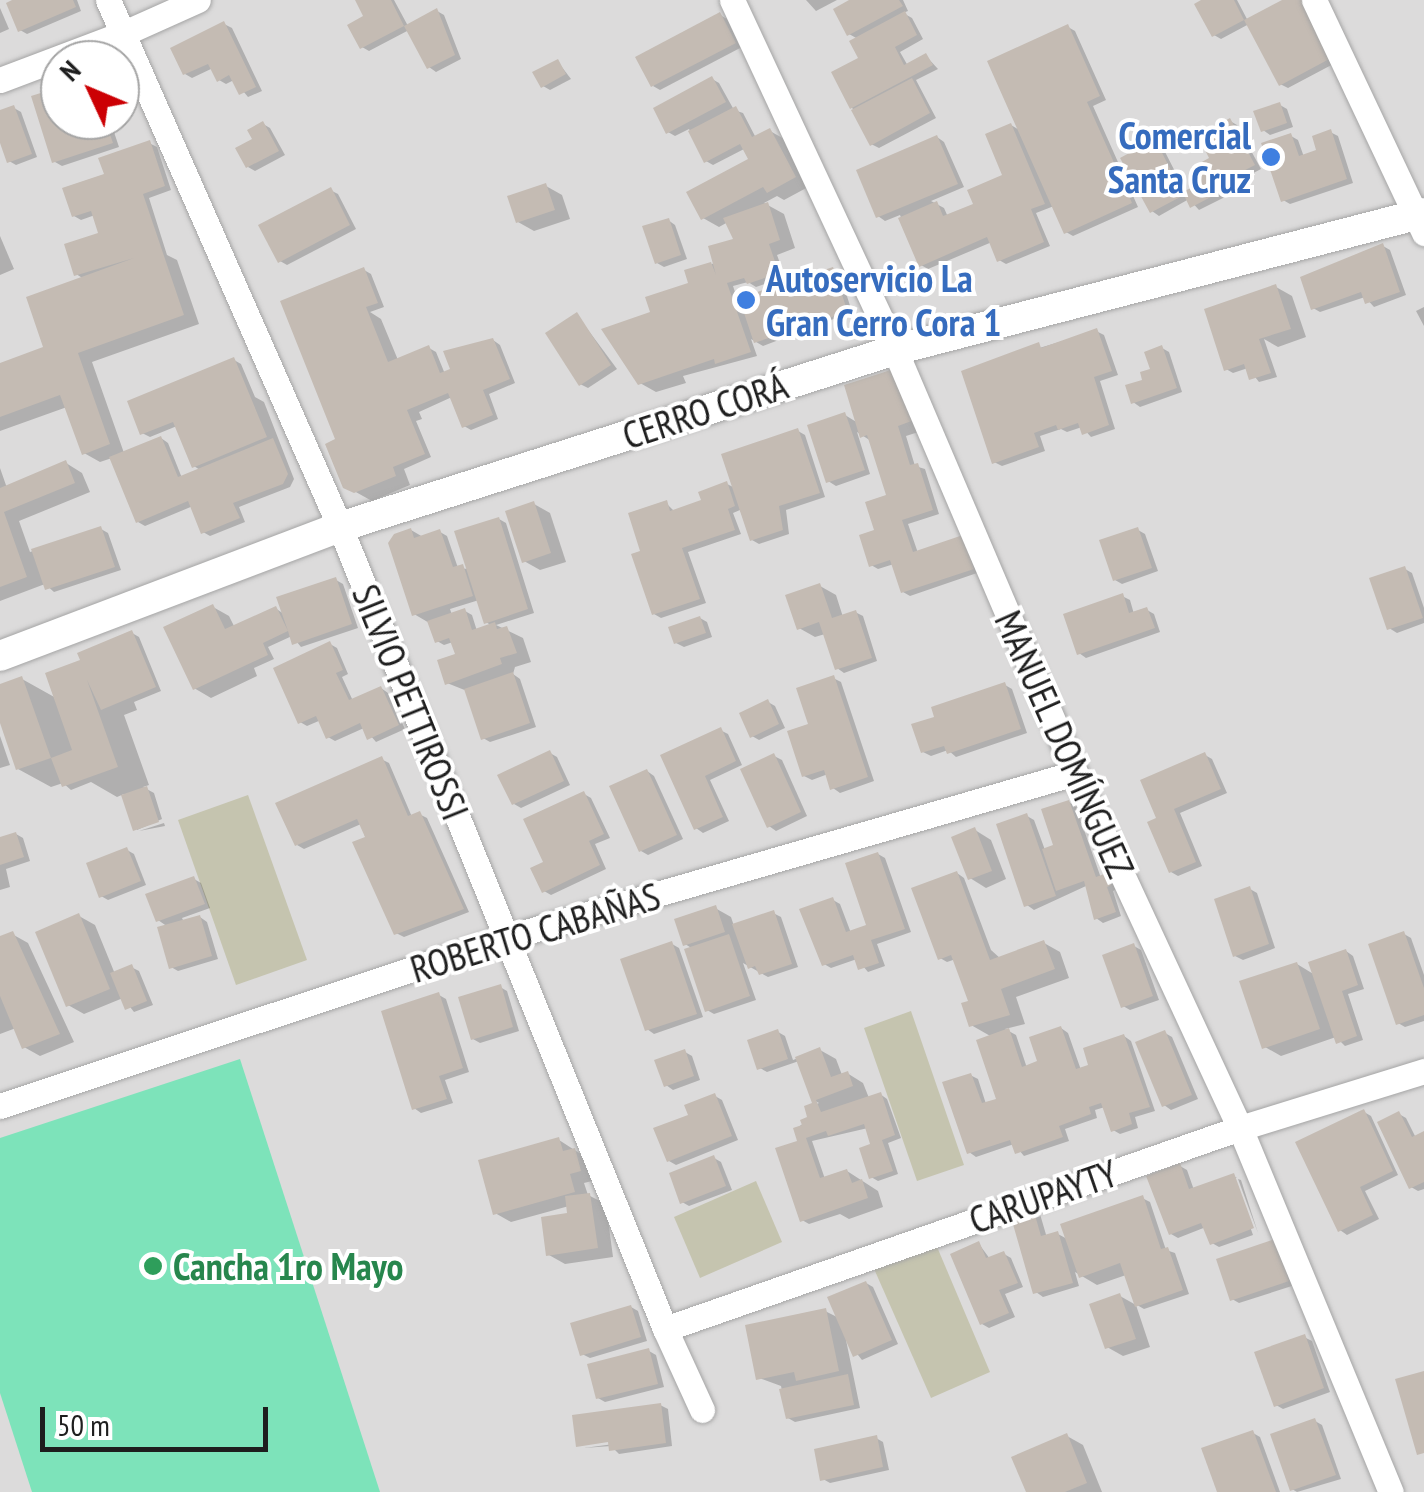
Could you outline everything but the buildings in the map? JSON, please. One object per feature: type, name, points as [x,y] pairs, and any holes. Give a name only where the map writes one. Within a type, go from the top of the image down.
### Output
[{"type":"street","name":"SILVIO PETTIROSSI","points":[[108,0],[340,527],[665,1329],[702,1410]]},
{"type":"street","points":[[0,80],[122,34],[198,0]]},
{"type":"street","name":"MANUEL DOMÍNGUEZ","points":[[732,0],[895,350],[1075,773],[1240,1128],[1392,1492]]},
{"type":"street","points":[[1314,0],[1421,221]]},
{"type":"street","name":"CERRO CORÁ","points":[[0,656],[340,527],[895,350],[1421,221]]},
{"type":"street","name":"ROBERTO CABAÑAS","points":[[0,1106],[505,938],[1075,773]]},
{"type":"street","name":"CARUPAYTY","points":[[665,1329],[1240,1128],[1424,1070]]},
{"type":"shaded area","points":[[0,0],[1424,0],[1424,1492],[0,1492]]},
{"type":"shaded area","points":[[248,795],[307,960],[236,985],[178,820]]},
{"type":"shaded area","points":[[911,1011],[964,1165],[917,1181],[864,1028]]},
{"type":"shaded area","points":[[756,1181],[782,1242],[700,1278],[674,1217]]},
{"type":"shaded area","points":[[932,1235],[990,1372],[931,1398],[871,1262]]},
{"type":"green space","name":"Cancha 1ro Mayo","points":[[240,1059],[380,1492],[32,1492],[0,1393],[0,1138]]},
{"type":"place","name":"Comercial Santa Cruz","points":[[1271,157]]},
{"type":"place","name":"Autoservicio La Gran Cerro Cora 1","points":[[746,300]]},
{"type":"place","name":"Cancha 1ro Mayo","points":[[153,1266]]}]
